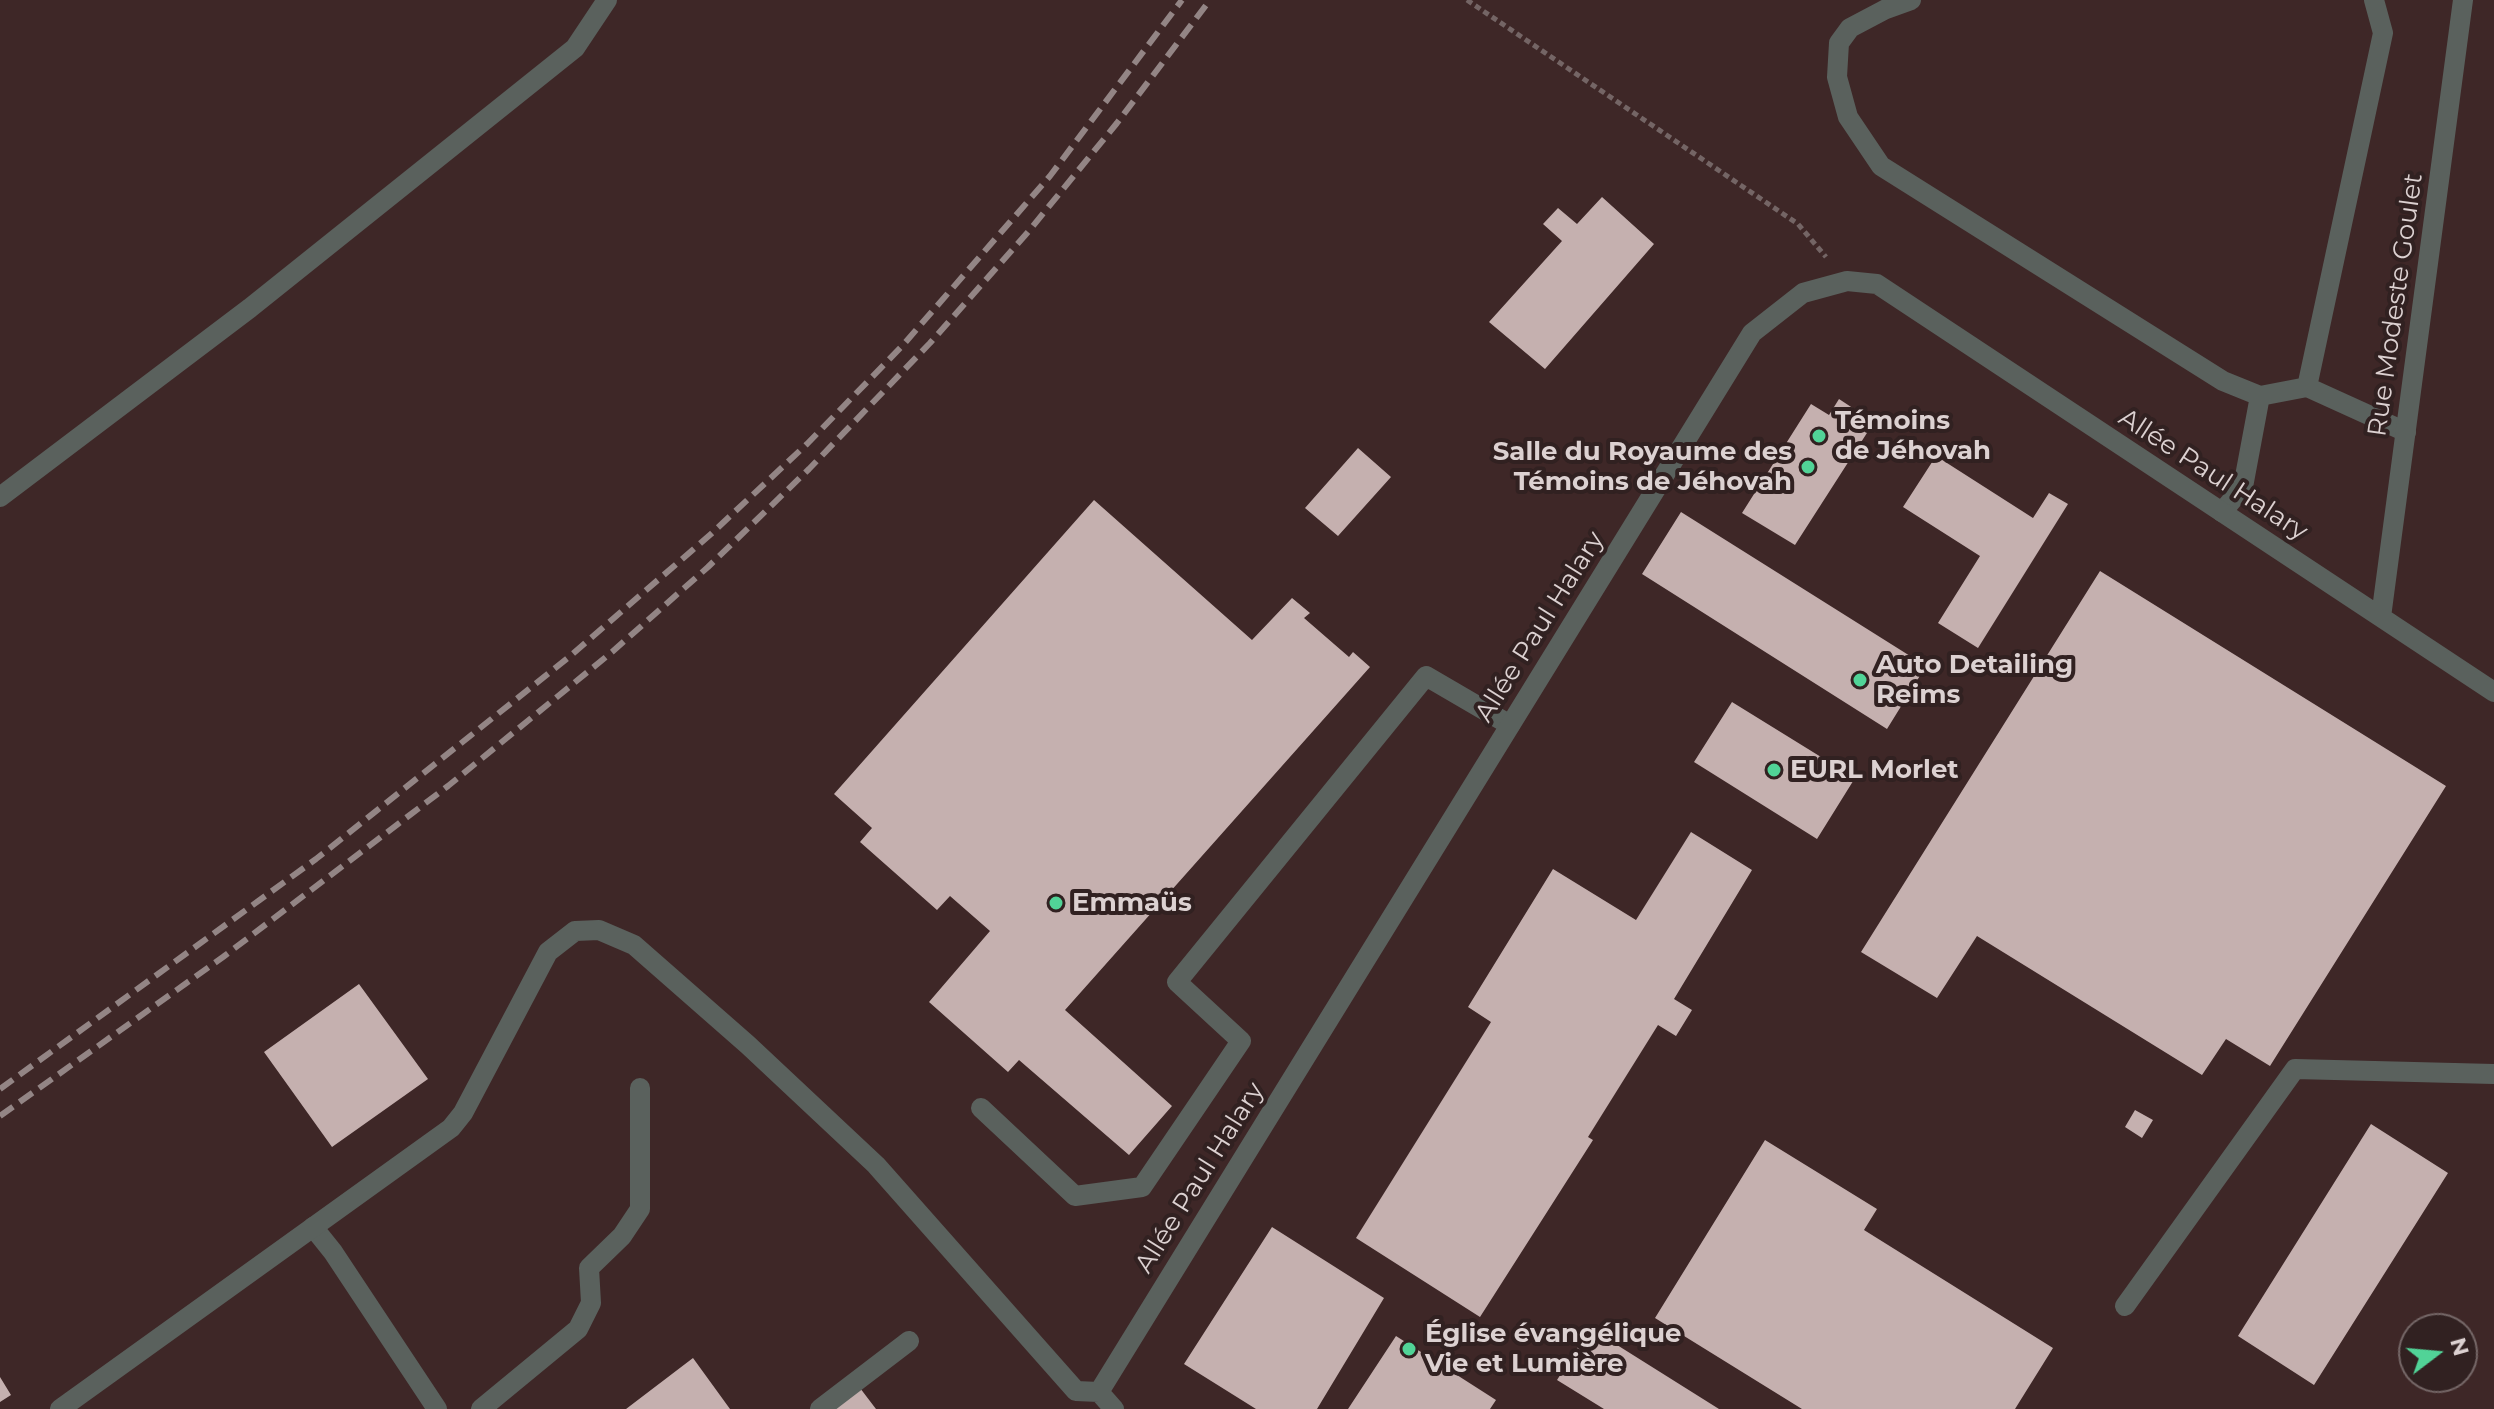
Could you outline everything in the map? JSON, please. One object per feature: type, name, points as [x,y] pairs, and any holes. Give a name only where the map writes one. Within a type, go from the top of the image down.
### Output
[{"type":"street","points":[[0,497],[250,308],[575,48],[607,0]]},
{"type":"street","points":[[1911,0],[1850,28],[1839,43],[1837,77],[1848,117],[1881,166],[2223,381],[2260,396],[2307,387],[2406,432]]},
{"type":"street","points":[[2307,387],[2383,33],[2374,0]]},
{"type":"street","name":"Rue Modeste Goulet","points":[[2381,617],[2463,0]]},
{"type":"street","name":"Allée Paul Halary","points":[[1099,1392],[1752,333],[1803,293],[1847,281],[1877,284],[2494,692]]},
{"type":"street","points":[[2222,512],[2243,487],[2260,396]]},
{"type":"street","points":[[981,1108],[1075,1196],[1142,1187],[1241,1041],[1177,982],[1426,676],[1510,725]]},
{"type":"street","points":[[60,1409],[451,1128],[463,1113],[548,952],[575,931],[599,930],[634,945],[748,1045],[876,1165],[1076,1391],[1099,1392],[1114,1409]]},
{"type":"street","points":[[2125,1306],[2295,1069],[2494,1074]]},
{"type":"street","points":[[481,1409],[578,1329],[591,1303],[589,1268],[622,1236],[640,1209],[640,1088]]},
{"type":"street","points":[[313,1227],[333,1252],[437,1409]]},
{"type":"street","points":[[820,1409],[909,1341]]},
{"type":"path","points":[[1467,0],[1798,224],[1847,281]]},
{"type":"shaded area","points":[[0,0],[2494,0],[2494,1409],[0,1409]]},
{"type":"building","points":[[1602,197],[1654,244],[1545,369],[1489,322],[1562,241],[1543,224],[1558,208],[1577,224]]},
{"type":"building","name":"Salle du Royaume des Témoins de Jéhovah","points":[[1839,399],[1874,422],[1795,545],[1742,513],[1811,404],[1829,415]]},
{"type":"building","points":[[1358,448],[1391,477],[1338,536],[1305,508]]},
{"type":"building","points":[[1936,456],[2033,518],[2049,493],[2068,504],[1978,648],[1938,623],[1980,556],[1903,507]]},
{"type":"building","points":[[1094,500],[1252,640],[1292,598],[1310,613],[1304,618],[1349,657],[1353,652],[1370,667],[1065,1010],[1172,1106],[1129,1155],[1019,1060],[1008,1072],[929,1002],[990,931],[950,896],[937,910],[860,842],[872,828],[834,794]]},
{"type":"building","points":[[1681,512],[1926,666],[1887,729],[1642,574]]},
{"type":"building","points":[[2100,571],[2446,786],[2270,1066],[2226,1039],[2202,1075],[1977,936],[1937,998],[1861,952]]},
{"type":"building","name":"EURL Morlet","points":[[1732,702],[1855,778],[1817,839],[1694,762]]},
{"type":"building","points":[[1691,832],[1752,870],[1674,999],[1692,1010],[1676,1036],[1658,1025],[1588,1137],[1593,1140],[1480,1317],[1356,1238],[1491,1022],[1468,1007],[1553,869],[1636,920]]},
{"type":"building","points":[[359,984],[428,1079],[332,1147],[264,1052]]},
{"type":"building","points":[[2135,1110],[2153,1120],[2142,1138],[2125,1127]]},
{"type":"building","points":[[2371,1124],[2448,1173],[2314,1385],[2238,1336]]},
{"type":"building","points":[[1765,1140],[1877,1209],[1864,1230],[2053,1348],[2015,1409],[1802,1409],[1655,1318]]},
{"type":"building","points":[[1272,1227],[1384,1298],[1317,1409],[1256,1409],[1184,1364]]},
{"type":"building","points":[[1590,1328],[1719,1409],[1604,1409],[1557,1380]]},
{"type":"building","points":[[1396,1336],[1496,1400],[1490,1409],[1348,1409]]},
{"type":"building","points":[[693,1358],[730,1409],[626,1409]]},
{"type":"building","points":[[0,1377],[11,1395],[0,1402]]},
{"type":"building","points":[[860,1388],[876,1409],[833,1409]]},
{"type":"railway","points":[[0,1089],[316,859],[569,657],[711,534],[807,444],[903,345],[1050,176],[1182,0]]},
{"type":"railway","points":[[0,1116],[223,957],[448,786],[612,652],[708,567],[809,469],[930,343],[1028,232],[1117,123],[1210,0]]},
{"type":"place","name":"Témoins de Jéhovah","points":[[1819,436]]},
{"type":"place","name":"Salle du Royaume des Témoins de Jéhovah","points":[[1808,467]]},
{"type":"place","name":"Auto Detailing Reims","points":[[1860,680]]},
{"type":"place","name":"EURL Morlet","points":[[1774,770]]},
{"type":"place","name":"Emmaüs","points":[[1056,903]]},
{"type":"place","name":"Église évangélique Vie et Lumière","points":[[1409,1349]]}]
